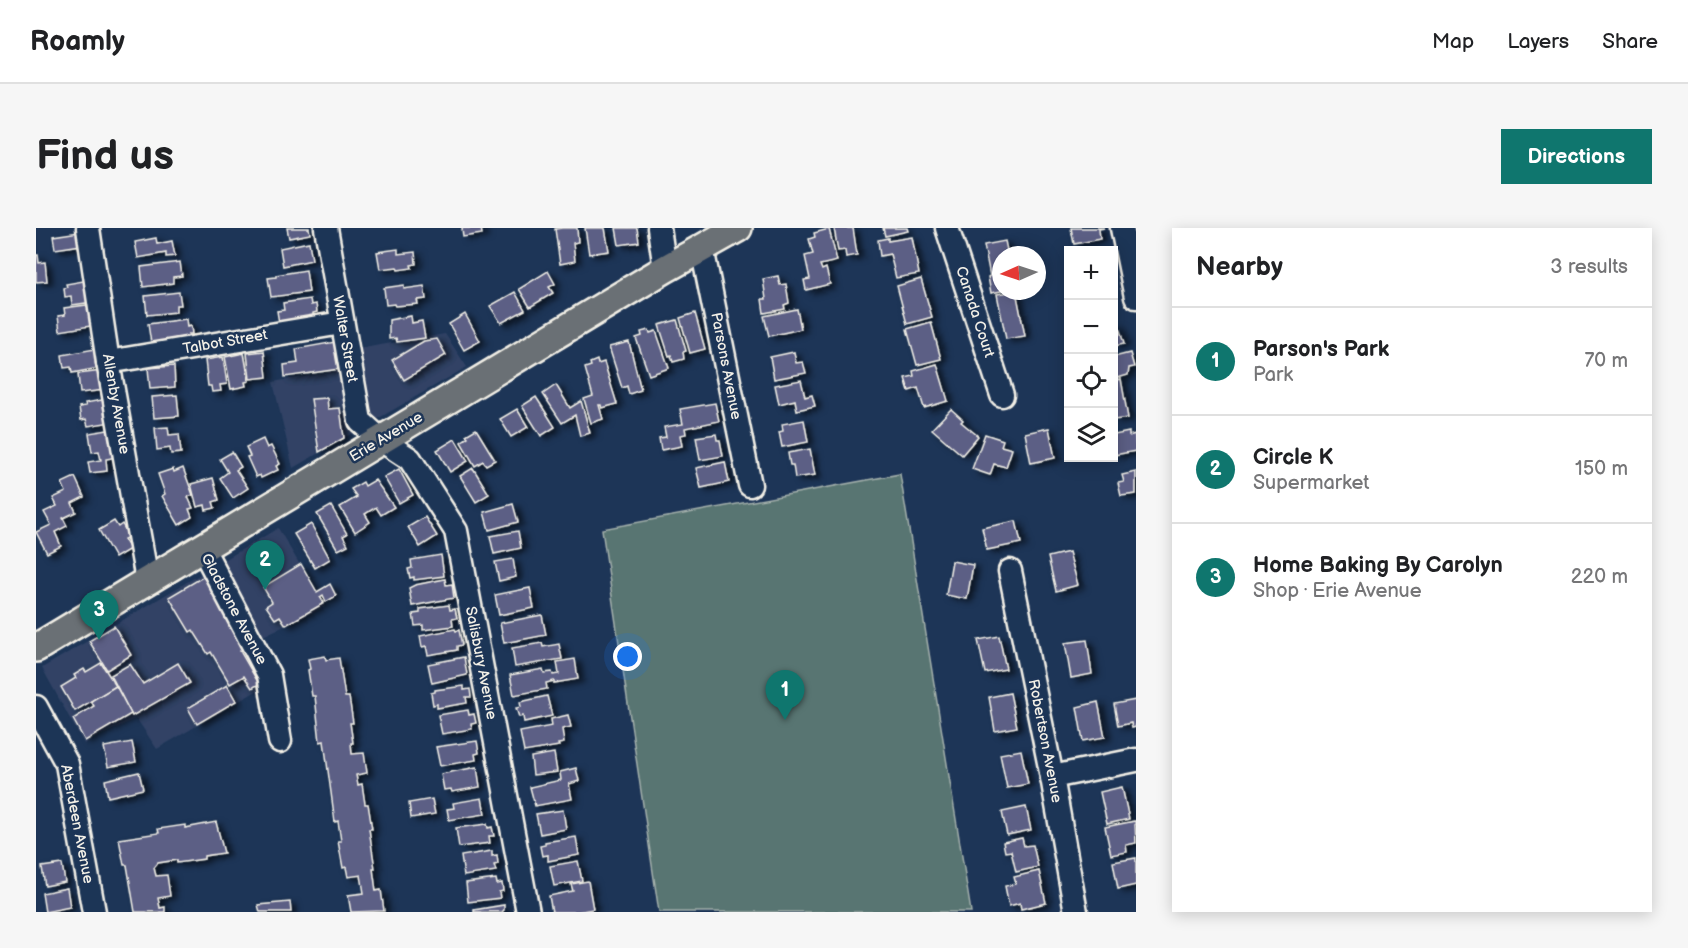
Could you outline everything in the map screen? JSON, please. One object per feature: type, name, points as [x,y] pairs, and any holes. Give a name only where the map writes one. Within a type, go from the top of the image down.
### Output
[{"type":"main road","name":"Erie Avenue","points":[[36,648],[665,269],[738,228]]},
{"type":"street","name":"Allenby Avenue","points":[[88,228],[108,362],[147,580]]},
{"type":"street","name":"Walter Street","points":[[326,228],[360,421],[381,440]]},
{"type":"street","points":[[659,228],[665,269]]},
{"type":"street","name":"Canada Court","points":[[947,228],[1002,395]]},
{"type":"street","points":[[1122,228],[1136,297]]},
{"type":"street","name":"Parsons Avenue","points":[[702,248],[750,485]]},
{"type":"street","name":"Talbot Street","points":[[108,362],[342,323]]},
{"type":"street","name":"Salisbury Avenue","points":[[381,440],[410,459],[456,531],[528,912]]},
{"type":"street","name":"Gladstone Avenue","points":[[202,547],[269,675],[280,741]]},
{"type":"street","name":"Robertson Avenue","points":[[1010,572],[1052,777],[1076,912]]},
{"type":"street","name":"Aberdeen Avenue","points":[[36,707],[67,764],[94,912]]},
{"type":"street","points":[[1052,777],[1136,760]]},
{"type":"shaded area","points":[[445,334],[467,367],[293,468],[273,382],[341,370],[339,352]]},
{"type":"shaded area","points":[[278,528],[325,607],[250,642],[265,686],[157,749],[136,718],[84,744],[42,668]]},
{"type":"green space","points":[[900,474],[971,912],[659,912],[602,529]]},
{"type":"building","points":[[287,228],[309,228],[310,234],[289,238]]},
{"type":"building","points":[[462,228],[481,228],[482,234],[463,237]]},
{"type":"building","points":[[577,228],[578,242],[573,243],[575,261],[560,264],[555,229]]},
{"type":"building","points":[[585,228],[605,228],[609,251],[589,254]]},
{"type":"building","points":[[616,228],[637,228],[639,242],[619,245]]},
{"type":"building","points":[[834,228],[853,228],[857,255],[846,257],[845,250],[838,251]]},
{"type":"building","points":[[883,228],[907,228],[908,231],[885,236]]},
{"type":"building","points":[[1071,228],[1104,228],[1099,229],[1100,239],[1074,244]]},
{"type":"building","points":[[829,229],[837,261],[820,265],[822,270],[826,268],[830,284],[806,290],[804,280],[810,279],[805,256],[813,254],[809,239],[815,237],[814,233]]},
{"type":"building","points":[[79,232],[81,245],[55,249],[53,236]]},
{"type":"building","points":[[912,237],[919,274],[896,278],[890,254],[880,256],[878,240],[888,238],[888,241]]},
{"type":"building","points":[[156,238],[157,244],[172,241],[175,256],[166,257],[166,253],[138,258],[135,242]]},
{"type":"building","points":[[1005,241],[1006,246],[992,246],[991,293],[988,277],[990,276],[984,245]]},
{"type":"building","points":[[309,242],[312,260],[283,266],[280,248]]},
{"type":"building","points":[[398,249],[398,254],[415,252],[416,264],[411,265],[412,268],[398,270],[397,267],[380,269],[377,252]]},
{"type":"building","points":[[36,255],[38,255],[39,263],[45,262],[47,281],[36,282]]},
{"type":"building","points":[[180,262],[182,276],[173,277],[173,283],[143,287],[141,267]]},
{"type":"building","points":[[306,270],[309,292],[271,297],[268,278]]},
{"type":"building","points":[[548,271],[555,284],[549,287],[553,293],[530,307],[519,289]]},
{"type":"building","points":[[778,276],[780,285],[786,284],[789,303],[784,305],[785,309],[764,313],[762,299],[766,299],[763,279]]},
{"type":"building","points":[[921,279],[932,317],[907,324],[897,286]]},
{"type":"building","points":[[89,280],[93,302],[72,305],[71,296],[65,297],[66,284]]},
{"type":"building","points":[[404,285],[404,289],[424,286],[426,299],[417,300],[418,304],[386,305],[384,288]]},
{"type":"building","points":[[179,292],[181,305],[176,305],[176,312],[147,315],[145,296]]},
{"type":"building","points":[[515,292],[525,310],[501,323],[490,306]]},
{"type":"building","points":[[310,299],[311,305],[316,304],[317,312],[313,313],[313,319],[279,323],[277,311],[284,310],[283,303]]},
{"type":"building","points":[[998,300],[1018,300],[1025,336],[1006,339]]},
{"type":"building","points":[[94,304],[97,325],[60,331],[58,316],[65,315],[64,308]]},
{"type":"building","points":[[797,309],[801,329],[769,336],[764,316]]},
{"type":"building","points":[[695,313],[705,349],[690,353],[680,318]]},
{"type":"building","points":[[465,314],[480,341],[464,350],[449,324]]},
{"type":"building","points":[[411,316],[412,323],[422,321],[425,338],[397,342],[396,338],[389,339],[389,320]]},
{"type":"building","points":[[186,319],[187,327],[191,326],[192,334],[151,343],[148,324]]},
{"type":"building","points":[[677,320],[686,351],[683,352],[684,359],[673,362],[659,325]]},
{"type":"building","points":[[931,322],[941,359],[917,365],[907,329]]},
{"type":"building","points":[[1118,324],[1124,344],[1118,345]]},
{"type":"building","points":[[649,330],[650,333],[656,331],[669,368],[649,375],[636,338],[642,336],[641,332]]},
{"type":"building","points":[[437,339],[446,355],[404,380],[392,360],[424,341]]},
{"type":"building","points":[[335,342],[339,369],[285,377],[284,365],[298,363],[296,349]]},
{"type":"building","points":[[629,342],[641,390],[629,394],[627,386],[622,388],[609,347]]},
{"type":"building","points":[[100,348],[104,367],[72,373],[71,367],[64,368],[62,355]]},
{"type":"building","points":[[264,351],[267,377],[250,379],[247,353]]},
{"type":"building","points":[[794,352],[796,363],[803,362],[806,373],[774,379],[770,357]]},
{"type":"building","points":[[244,353],[249,381],[245,382],[246,386],[231,389],[225,357]]},
{"type":"building","points":[[1130,353],[1134,367],[1129,368],[1128,375],[1118,378],[1118,356]]},
{"type":"building","points":[[223,357],[227,384],[220,385],[221,391],[212,392],[211,386],[208,386],[205,360]]},
{"type":"building","points":[[597,360],[598,364],[604,362],[617,404],[602,408],[599,405],[603,419],[591,423],[584,399],[593,396],[585,368]]},
{"type":"building","points":[[937,364],[948,401],[924,408],[918,388],[909,391],[905,378],[914,376],[913,371]]},
{"type":"building","points":[[174,366],[175,387],[150,389],[148,368]]},
{"type":"building","points":[[102,371],[105,390],[80,393],[78,374]]},
{"type":"building","points":[[1121,379],[1128,418],[1118,419],[1118,408],[1118,380]]},
{"type":"building","points":[[801,380],[805,397],[812,395],[815,406],[797,410],[795,400],[779,404],[775,385]]},
{"type":"building","points":[[556,385],[570,408],[581,401],[590,433],[580,436],[575,415],[562,423],[543,394]]},
{"type":"building","points":[[177,395],[179,416],[154,418],[152,397]]},
{"type":"building","points":[[536,397],[555,427],[541,436],[522,406]]},
{"type":"building","points":[[113,398],[117,421],[88,426],[86,419],[81,420],[79,407],[86,406],[85,403]]},
{"type":"building","points":[[327,398],[328,409],[340,408],[344,438],[319,452],[311,399]]},
{"type":"building","points":[[715,403],[719,421],[685,428],[686,434],[680,435],[682,446],[661,450],[659,438],[666,437],[664,427],[683,424],[680,409]]},
{"type":"building","points":[[517,409],[528,427],[511,437],[500,419]]},
{"type":"building","points":[[951,409],[963,420],[961,422],[978,436],[962,455],[932,429]]},
{"type":"building","points":[[804,420],[808,442],[782,447],[779,432],[783,431],[782,424]]},
{"type":"building","points":[[168,427],[169,435],[179,434],[181,453],[171,454],[170,448],[157,450],[155,428]]},
{"type":"building","points":[[1049,428],[1055,458],[1031,463],[1025,433]]},
{"type":"building","points":[[114,429],[117,457],[106,459],[107,471],[90,473],[88,462],[101,460],[99,451],[92,452],[89,433]]},
{"type":"building","points":[[476,429],[495,460],[486,465],[483,461],[475,466],[461,442],[468,437],[466,435]]},
{"type":"building","points":[[1129,432],[1129,436],[1135,434],[1136,451],[1118,454],[1118,434]]},
{"type":"building","points":[[716,434],[717,440],[720,440],[723,456],[700,460],[696,437]]},
{"type":"building","points":[[985,434],[1003,440],[1001,446],[1012,449],[1006,467],[994,464],[990,475],[972,469]]},
{"type":"building","points":[[263,439],[267,448],[271,446],[280,464],[276,466],[278,470],[261,478],[260,475],[256,477],[247,457],[250,456],[246,447]]},
{"type":"building","points":[[455,439],[468,461],[450,472],[437,450]]},
{"type":"building","points":[[810,449],[815,475],[795,478],[788,453]]},
{"type":"building","points":[[232,452],[241,467],[236,470],[248,488],[233,498],[220,478],[228,472],[220,459]]},
{"type":"building","points":[[725,462],[729,482],[701,488],[696,468]]},
{"type":"building","points":[[183,468],[193,495],[188,497],[193,508],[189,509],[192,517],[179,525],[162,496],[165,494],[158,474]]},
{"type":"building","points":[[473,468],[489,494],[476,502],[460,476]]},
{"type":"building","points":[[399,469],[413,495],[399,503],[384,477]]},
{"type":"building","points":[[1136,472],[1136,494],[1121,496],[1118,483],[1124,482],[1122,475]]},
{"type":"building","points":[[75,477],[84,497],[72,503],[76,512],[63,518],[67,526],[55,532],[61,546],[47,553],[36,532],[51,525],[44,512],[57,506],[53,498],[66,492],[62,483]]},
{"type":"building","points":[[213,478],[219,500],[213,502],[215,508],[206,510],[205,505],[197,507],[191,484]]},
{"type":"building","points":[[375,480],[394,507],[381,515],[376,507],[365,514],[370,522],[355,532],[340,507],[357,497],[351,489],[363,482],[365,486]]},
{"type":"building","points":[[513,504],[518,522],[489,530],[484,512]]},
{"type":"building","points":[[331,506],[347,534],[343,536],[348,545],[338,550],[317,514]]},
{"type":"building","points":[[425,517],[437,536],[420,547],[408,527]]},
{"type":"building","points":[[114,521],[118,527],[122,524],[129,537],[124,539],[130,549],[115,558],[99,530]]},
{"type":"building","points":[[1016,521],[1021,543],[987,550],[982,528]]},
{"type":"building","points":[[311,524],[330,559],[315,568],[294,534]]},
{"type":"building","points":[[518,531],[521,548],[494,554],[490,536]]},
{"type":"building","points":[[1069,552],[1078,585],[1056,591],[1048,557]]},
{"type":"building","points":[[441,555],[444,576],[414,580],[414,577],[410,578],[408,569],[412,568],[411,560]]},
{"type":"building","points":[[513,559],[516,577],[499,581],[495,562]]},
{"type":"building","points":[[952,561],[973,565],[967,599],[946,595]]},
{"type":"building","points":[[301,564],[317,592],[330,584],[336,596],[326,602],[323,595],[320,597],[324,603],[286,625],[280,616],[275,619],[266,606],[272,602],[263,587]]},
{"type":"building","points":[[206,575],[249,646],[240,651],[259,684],[252,688],[244,676],[230,684],[211,652],[208,654],[193,630],[190,632],[169,597]]},
{"type":"building","points":[[445,579],[446,585],[452,584],[454,598],[412,606],[409,588]]},
{"type":"building","points":[[530,588],[534,608],[499,615],[495,595]]},
{"type":"building","points":[[449,605],[450,610],[455,609],[457,618],[452,619],[453,626],[423,630],[423,625],[415,626],[413,614],[420,613],[420,609]]},
{"type":"building","points":[[542,615],[546,635],[504,643],[500,623]]},
{"type":"building","points":[[114,626],[131,655],[107,670],[89,641]]},
{"type":"building","points":[[459,630],[462,645],[457,646],[457,650],[428,655],[426,646],[422,647],[420,636]]},
{"type":"building","points":[[999,636],[1006,669],[985,673],[978,640]]},
{"type":"building","points":[[1087,640],[1092,674],[1071,678],[1065,643]]},
{"type":"building","points":[[542,643],[543,647],[559,644],[562,659],[515,667],[512,648]]},
{"type":"building","points":[[325,656],[326,660],[339,658],[345,697],[349,697],[353,723],[350,723],[352,754],[364,753],[367,773],[356,775],[358,785],[362,784],[365,804],[368,804],[376,891],[381,890],[384,911],[351,912],[348,895],[364,893],[361,875],[348,877],[346,867],[343,868],[338,841],[341,841],[338,821],[335,822],[324,741],[320,742],[315,696],[312,696],[308,670],[310,669],[308,659]]},
{"type":"building","points":[[464,657],[467,675],[432,683],[428,664]]},
{"type":"building","points":[[575,659],[578,679],[546,683],[547,689],[514,695],[510,675],[543,669],[544,673],[559,674],[557,662]]},
{"type":"building","points":[[101,663],[116,686],[75,711],[61,687],[76,678],[74,675],[84,669],[86,672]]},
{"type":"building","points":[[178,663],[190,683],[132,716],[111,675],[130,664],[143,684]]},
{"type":"building","points":[[227,685],[236,701],[197,724],[188,708]]},
{"type":"building","points":[[116,686],[131,714],[85,741],[73,719],[94,706],[91,701]]},
{"type":"building","points":[[464,686],[464,690],[470,689],[471,697],[466,697],[467,703],[437,708],[437,704],[433,705],[431,693],[435,690]]},
{"type":"building","points":[[1010,693],[1017,727],[995,731],[989,697]]},
{"type":"building","points":[[547,696],[552,716],[524,722],[523,716],[519,717],[516,708],[521,707],[520,702]]},
{"type":"building","points":[[1136,700],[1136,727],[1132,728],[1131,723],[1118,726],[1114,704]]},
{"type":"building","points":[[1098,702],[1105,737],[1083,741],[1077,707]]},
{"type":"building","points":[[468,710],[469,715],[474,714],[476,723],[471,724],[472,729],[442,734],[438,715]]},
{"type":"building","points":[[568,715],[571,727],[562,729],[564,743],[558,744],[559,746],[524,752],[520,732],[552,726],[551,719]]},
{"type":"building","points":[[477,741],[479,753],[475,754],[476,760],[440,766],[436,747]]},
{"type":"building","points":[[132,742],[136,762],[108,767],[104,747]]},
{"type":"building","points":[[1021,750],[1028,784],[1007,788],[1000,754]]},
{"type":"building","points":[[554,753],[557,772],[533,775],[531,757]]},
{"type":"building","points":[[477,767],[480,787],[452,792],[451,789],[444,790],[441,774]]},
{"type":"building","points":[[576,768],[579,781],[569,784],[572,799],[535,806],[530,787],[561,780],[560,772]]},
{"type":"building","points":[[139,772],[143,789],[108,797],[105,780]]},
{"type":"building","points":[[1122,787],[1129,819],[1107,824],[1100,792]]},
{"type":"building","points":[[482,798],[485,814],[449,820],[447,809],[454,808],[453,803]]},
{"type":"building","points":[[432,799],[435,814],[411,818],[409,803]]},
{"type":"building","points":[[1026,807],[1031,830],[1007,835],[1002,812]]},
{"type":"building","points":[[563,810],[566,829],[540,834],[536,814]]},
{"type":"building","points":[[1135,821],[1136,843],[1126,845],[1127,852],[1111,855],[1105,827]]},
{"type":"building","points":[[216,822],[224,853],[204,856],[204,859],[158,863],[154,868],[156,876],[167,875],[170,896],[158,898],[160,908],[165,907],[165,912],[135,912],[127,865],[124,865],[119,839],[159,833],[158,829],[185,825],[185,828]]},
{"type":"building","points":[[487,824],[488,828],[492,827],[494,836],[489,836],[490,843],[459,847],[456,828]]},
{"type":"building","points":[[576,837],[579,855],[548,861],[548,855],[542,856],[540,846],[545,845],[545,842]]},
{"type":"building","points":[[1022,838],[1024,846],[1033,845],[1038,867],[1016,872],[1011,851],[1005,852],[1003,842]]},
{"type":"building","points":[[492,851],[492,856],[497,855],[498,864],[494,865],[496,871],[464,876],[461,856]]},
{"type":"building","points":[[1136,858],[1136,885],[1118,889],[1113,862]]},
{"type":"building","points":[[578,861],[582,881],[554,886],[550,866]]},
{"type":"building","points":[[62,864],[65,882],[45,886],[42,867]]},
{"type":"building","points":[[1039,871],[1046,903],[1021,909],[1020,903],[1009,906],[1005,886],[1016,884],[1014,877]]},
{"type":"building","points":[[496,879],[497,884],[502,883],[503,891],[499,892],[500,898],[468,902],[466,883]]},
{"type":"building","points":[[588,881],[593,909],[577,912],[552,912],[549,896],[573,891],[571,884]]},
{"type":"building","points":[[67,888],[70,907],[45,912],[42,893]]},
{"type":"building","points":[[290,902],[291,912],[260,912],[258,905]]},
{"type":"building","points":[[504,905],[502,912],[474,912],[474,910]]},
{"type":"place","name":"Circle K","points":[[265,590]]},
{"type":"place","name":"Home Baking By Carolyn","points":[[99,640]]},
{"type":"place","name":"Parson's Park","points":[[785,720]]}]
